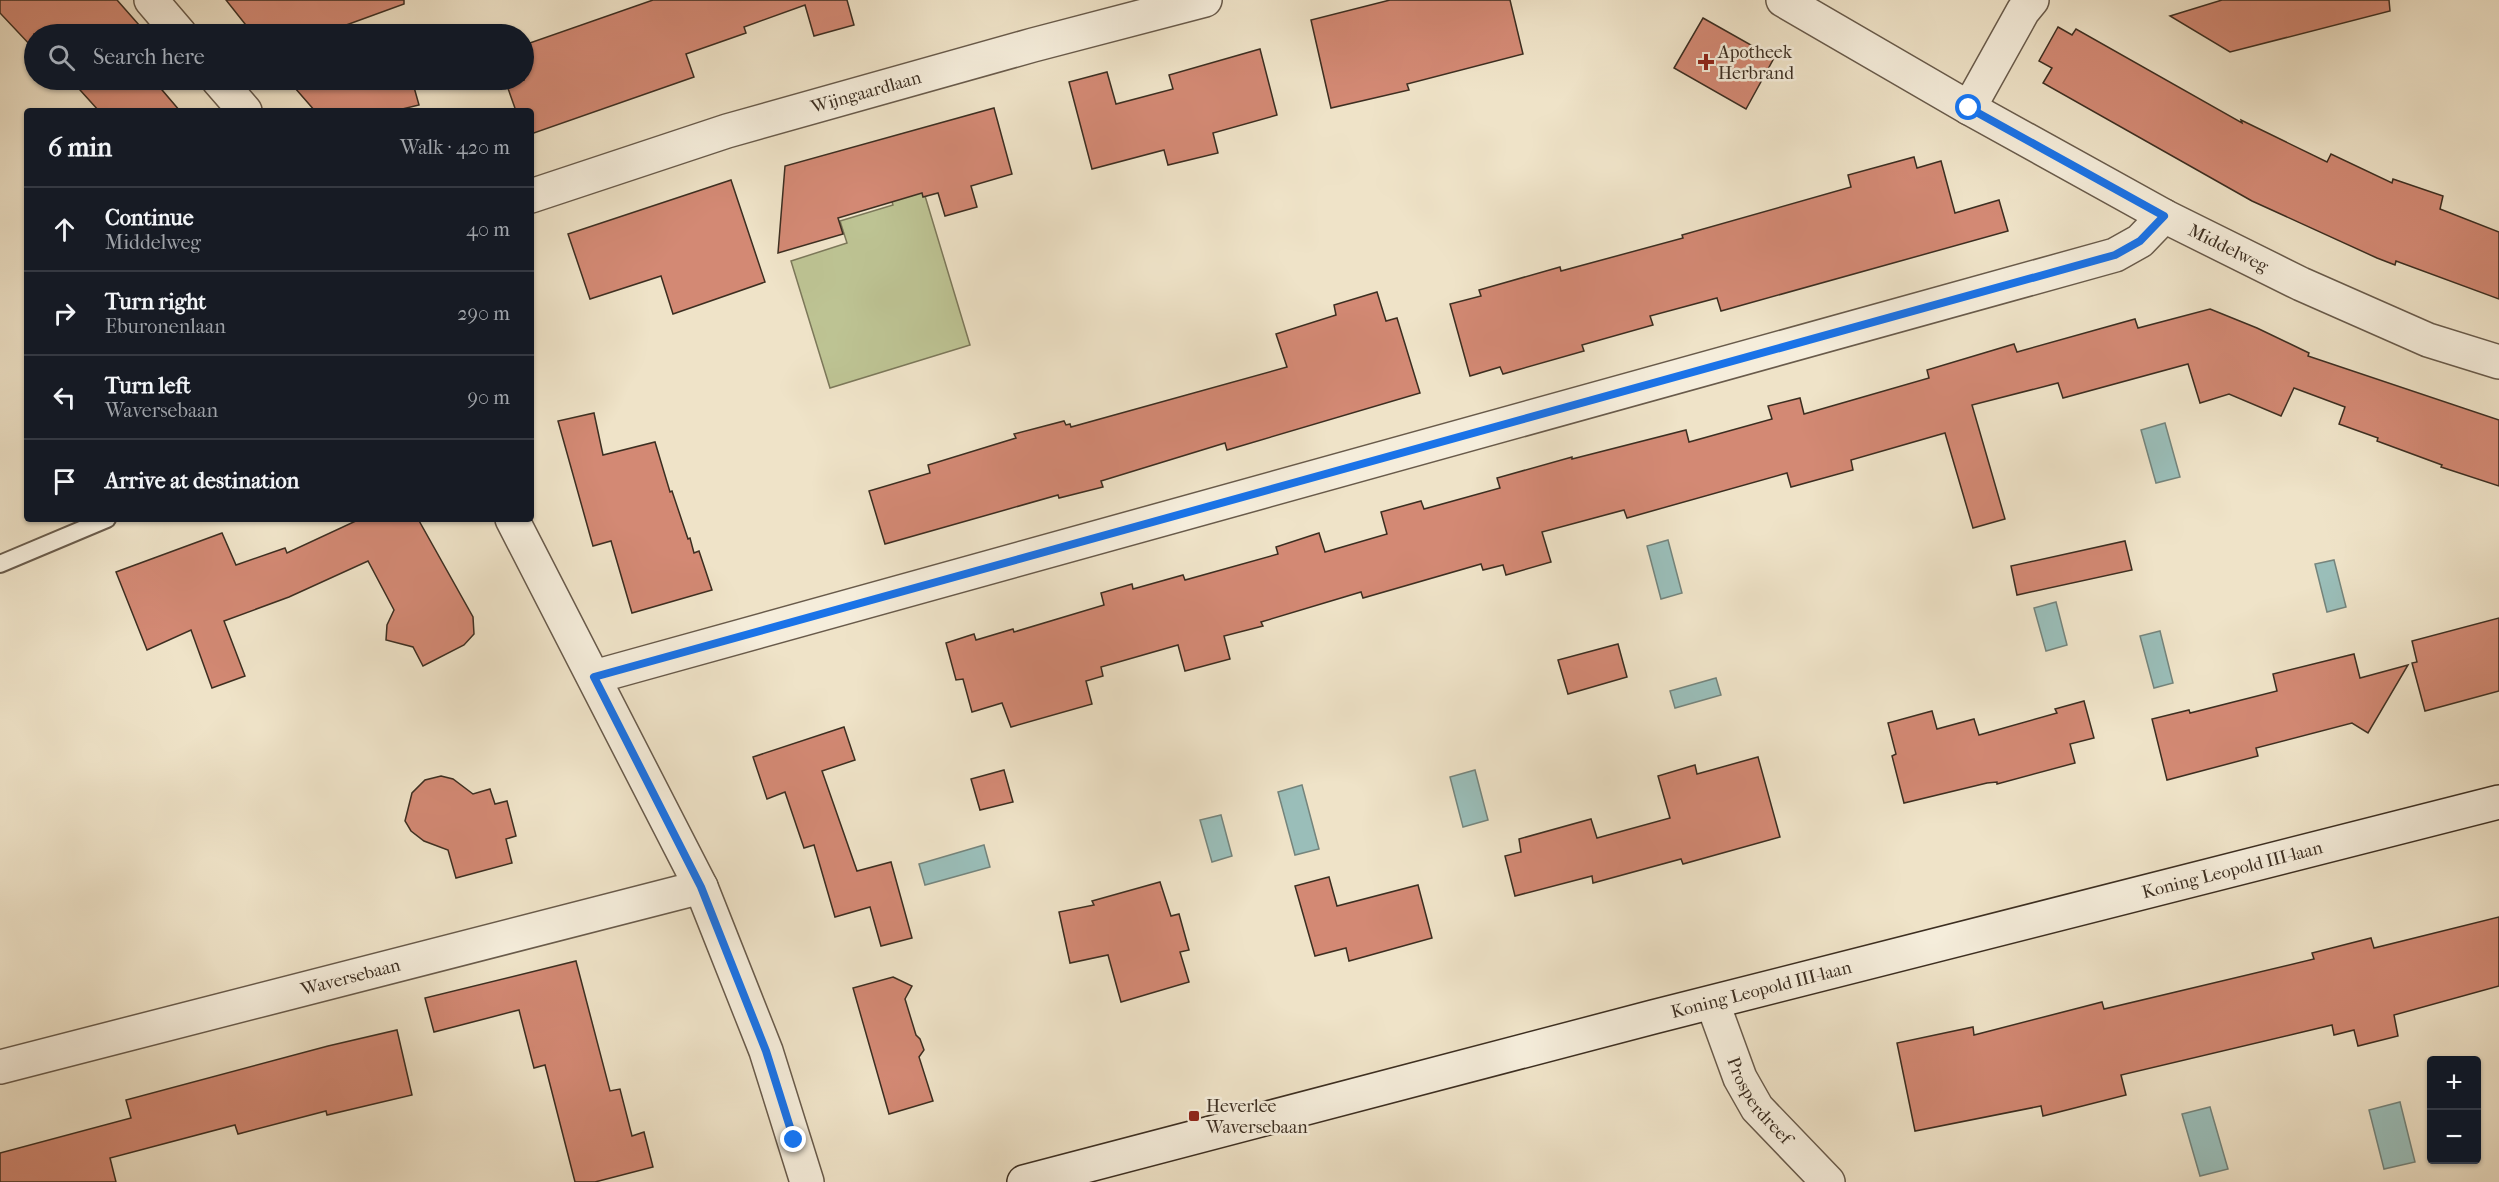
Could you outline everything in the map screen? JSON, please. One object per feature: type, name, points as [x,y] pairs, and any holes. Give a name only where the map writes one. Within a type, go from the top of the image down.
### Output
[{"type":"street","points":[[151,0],[171,24]]},
{"type":"street","name":"Wijngaardlaan","points":[[534,195],[727,131],[1033,45],[1205,0]]},
{"type":"street","name":"Middelweg","points":[[1783,0],[1969,108],[2164,216],[2301,285],[2428,340],[2499,362]]},
{"type":"street","points":[[1969,108],[2023,11],[2032,0]]},
{"type":"street","points":[[227,90],[242,108]]},
{"type":"street","points":[[594,677],[2115,255],[2140,241],[2164,216]]},
{"type":"street","points":[[514,522],[701,887],[766,1051],[807,1182]]},
{"type":"street","name":"Koning Leopold III-laan","points":[[1024,1182],[1653,1017],[1713,1004],[2499,802]]},
{"type":"street","name":"Waversebaan","points":[[0,1067],[701,887]]},
{"type":"street","name":"Prosperdreef","points":[[1713,1004],[1740,1078],[1757,1108],[1828,1182]]},
{"type":"lane","points":[[0,564],[100,522]]},
{"type":"green space","points":[[906,133],[970,345],[830,388],[791,261],[847,243],[840,221],[893,205],[874,143]]},
{"type":"water","points":[[2165,423],[2180,477],[2156,483],[2141,430]]},
{"type":"water","points":[[1668,540],[1682,593],[1661,599],[1647,546]]},
{"type":"water","points":[[2334,560],[2346,607],[2327,612],[2315,564]]},
{"type":"water","points":[[2056,602],[2067,645],[2046,651],[2034,608]]},
{"type":"water","points":[[2160,631],[2173,683],[2154,688],[2140,636]]},
{"type":"water","points":[[1716,678],[1721,695],[1675,708],[1670,691]]},
{"type":"water","points":[[1475,770],[1488,820],[1463,827],[1450,777]]},
{"type":"water","points":[[1302,785],[1319,849],[1295,855],[1278,792]]},
{"type":"water","points":[[1221,815],[1232,856],[1212,862],[1200,820]]},
{"type":"water","points":[[984,845],[990,867],[925,885],[919,864]]},
{"type":"water","points":[[2400,1102],[2415,1162],[2384,1169],[2369,1110]]},
{"type":"water","points":[[2210,1107],[2228,1169],[2200,1176],[2182,1114]]},
{"type":"building","points":[[0,0],[117,0],[138,24],[24,24],[24,38],[0,13]]},
{"type":"building","points":[[226,0],[404,0],[404,4],[349,24],[245,24]]},
{"type":"building","points":[[653,0],[847,0],[854,25],[814,36],[805,5],[744,27],[746,33],[686,54],[694,77],[534,133],[534,108],[515,108],[509,90],[534,90],[534,42]]},
{"type":"building","points":[[1390,0],[1510,0],[1523,54],[1407,84],[1409,90],[1331,108],[1311,20]]},
{"type":"building","points":[[2222,0],[2389,0],[2390,11],[2230,52],[2170,16]]},
{"type":"building","name":"Apotheek Herbrand","points":[[1703,18],[1774,58],[1746,109],[1674,68]]},
{"type":"building","points":[[2058,27],[2072,35],[2076,29],[2242,123],[2241,120],[2327,162],[2331,154],[2392,183],[2393,179],[2443,196],[2440,209],[2499,232],[2499,299],[2396,261],[2395,265],[2377,258],[2252,201],[2043,83],[2052,68],[2039,61]]},
{"type":"building","points":[[1260,49],[1277,115],[1213,133],[1218,153],[1168,165],[1164,150],[1092,169],[1069,82],[1107,72],[1116,104],[1173,89],[1169,75]]},
{"type":"building","points":[[80,90],[162,90],[177,108],[96,108]]},
{"type":"building","points":[[297,90],[415,90],[419,105],[406,108],[312,108]]},
{"type":"building","points":[[994,108],[1012,174],[971,186],[977,207],[945,216],[938,193],[923,197],[922,193],[838,218],[843,234],[778,253],[785,166]]},
{"type":"building","points":[[1914,157],[1917,168],[1941,161],[1955,213],[1999,200],[2008,231],[1721,311],[1717,298],[1650,316],[1653,325],[1582,345],[1584,351],[1503,374],[1500,367],[1470,376],[1450,304],[1481,296],[1479,290],[1560,267],[1561,271],[1683,238],[1682,235],[1851,187],[1848,175]]},
{"type":"building","points":[[731,180],[765,282],[673,314],[661,276],[590,299],[568,234]]},
{"type":"building","points":[[1377,292],[1386,321],[1397,318],[1420,393],[1227,450],[1225,443],[1101,481],[1103,487],[1059,498],[1058,495],[885,544],[869,491],[930,473],[928,465],[1016,438],[1014,434],[1064,421],[1071,427],[1287,367],[1276,334],[1336,315],[1334,305]]},
{"type":"building","points":[[2210,309],[2257,328],[2309,353],[2308,356],[2499,420],[2499,486],[2441,467],[2442,465],[2377,441],[2378,438],[2339,424],[2345,407],[2294,388],[2281,416],[2229,394],[2200,403],[2188,364],[2063,398],[2058,383],[1972,405],[2005,519],[1973,528],[1945,433],[1851,460],[1853,470],[1791,487],[1787,473],[1627,518],[1624,510],[1542,532],[1551,562],[1506,575],[1503,565],[1483,570],[1481,564],[1363,598],[1361,592],[1261,622],[1263,626],[1224,636],[1230,659],[1185,671],[1178,645],[1101,667],[1103,676],[1086,681],[1092,704],[1011,727],[1002,703],[972,712],[963,679],[956,680],[946,643],[974,634],[976,640],[1013,629],[1014,632],[1104,605],[1101,593],[1132,584],[1133,589],[1183,575],[1185,580],[1278,554],[1276,547],[1319,533],[1325,552],[1387,534],[1381,512],[1421,501],[1424,509],[1500,488],[1497,478],[1572,457],[1572,459],[1686,430],[1689,442],[1772,419],[1768,406],[1800,398],[1804,414],[1929,378],[1927,370],[2014,344],[2017,352],[2135,319],[2138,328]]},
{"type":"building","points":[[594,413],[603,455],[655,442],[670,492],[672,491],[688,539],[690,538],[694,553],[699,551],[712,590],[632,613],[611,541],[593,546],[558,421]]},
{"type":"building","points":[[354,522],[420,522],[473,617],[474,634],[464,645],[423,666],[413,647],[386,640],[387,625],[394,610],[368,561],[289,597],[224,621],[245,676],[212,688],[191,630],[147,650],[116,572],[222,533],[236,565],[285,548],[287,553]]},
{"type":"building","points":[[2125,541],[2132,570],[2017,595],[2011,566]]},
{"type":"building","points":[[2499,618],[2499,691],[2425,711],[2412,663],[2417,662],[2412,641]]},
{"type":"building","points":[[1618,644],[1627,677],[1568,694],[1558,660]]},
{"type":"building","points":[[2354,654],[2360,678],[2408,665],[2368,733],[2352,723],[2256,748],[2258,756],[2167,780],[2152,719],[2189,710],[2190,713],[2277,691],[2273,674]]},
{"type":"building","points":[[2084,701],[2094,738],[2070,744],[2075,763],[1997,784],[1997,782],[1987,783],[1904,803],[1892,756],[1896,754],[1888,723],[1932,711],[1937,729],[1974,719],[1979,735],[2057,713],[2055,709]]},
{"type":"building","points":[[844,727],[855,760],[822,771],[857,871],[891,862],[912,938],[881,946],[870,907],[835,917],[814,845],[804,848],[785,792],[767,799],[753,757]]},
{"type":"building","points":[[1758,757],[1780,837],[1683,864],[1681,859],[1593,883],[1592,876],[1515,896],[1505,856],[1521,852],[1519,839],[1591,819],[1597,838],[1670,818],[1658,776],[1695,765],[1697,774]]},
{"type":"building","points":[[1004,770],[1013,802],[980,810],[971,779]]},
{"type":"building","points":[[441,776],[453,779],[473,794],[490,789],[495,804],[507,801],[516,836],[506,839],[512,863],[456,878],[448,850],[424,841],[411,831],[405,821],[412,793],[425,780]]},
{"type":"building","points":[[1329,877],[1337,906],[1418,885],[1432,938],[1349,961],[1346,948],[1315,956],[1295,886]]},
{"type":"building","points":[[1160,882],[1171,916],[1179,914],[1189,950],[1180,952],[1189,982],[1121,1002],[1108,955],[1070,963],[1059,912],[1094,905],[1092,901]]},
{"type":"building","points":[[2499,917],[2499,986],[2394,1015],[2398,1036],[2358,1046],[2354,1030],[2334,1035],[2332,1025],[2121,1075],[2126,1095],[2043,1116],[2041,1106],[1915,1131],[1897,1043],[1973,1027],[1974,1035],[2102,1002],[2104,1009],[2314,959],[2312,953],[2371,938],[2374,948]]},
{"type":"building","points":[[576,961],[610,1091],[620,1089],[632,1136],[644,1132],[653,1167],[595,1182],[575,1182],[545,1065],[534,1068],[519,1010],[434,1032],[425,998]]},
{"type":"building","points":[[893,977],[912,986],[905,999],[916,1035],[924,1050],[919,1057],[933,1101],[889,1114],[853,988]]},
{"type":"building","points":[[397,1030],[412,1095],[327,1115],[326,1111],[238,1134],[235,1125],[110,1158],[116,1182],[0,1182],[0,1153],[131,1118],[126,1100]]},
{"type":"place","name":"Apotheek Herbrand","points":[[1706,62]]},
{"type":"place","name":"Heverlee Waversebaan","points":[[1194,1116]]},
{"type":"route","points":[[794,1140],[766,1051],[701,887],[594,677],[2115,255],[2140,241],[2164,216],[1969,108]]}]
